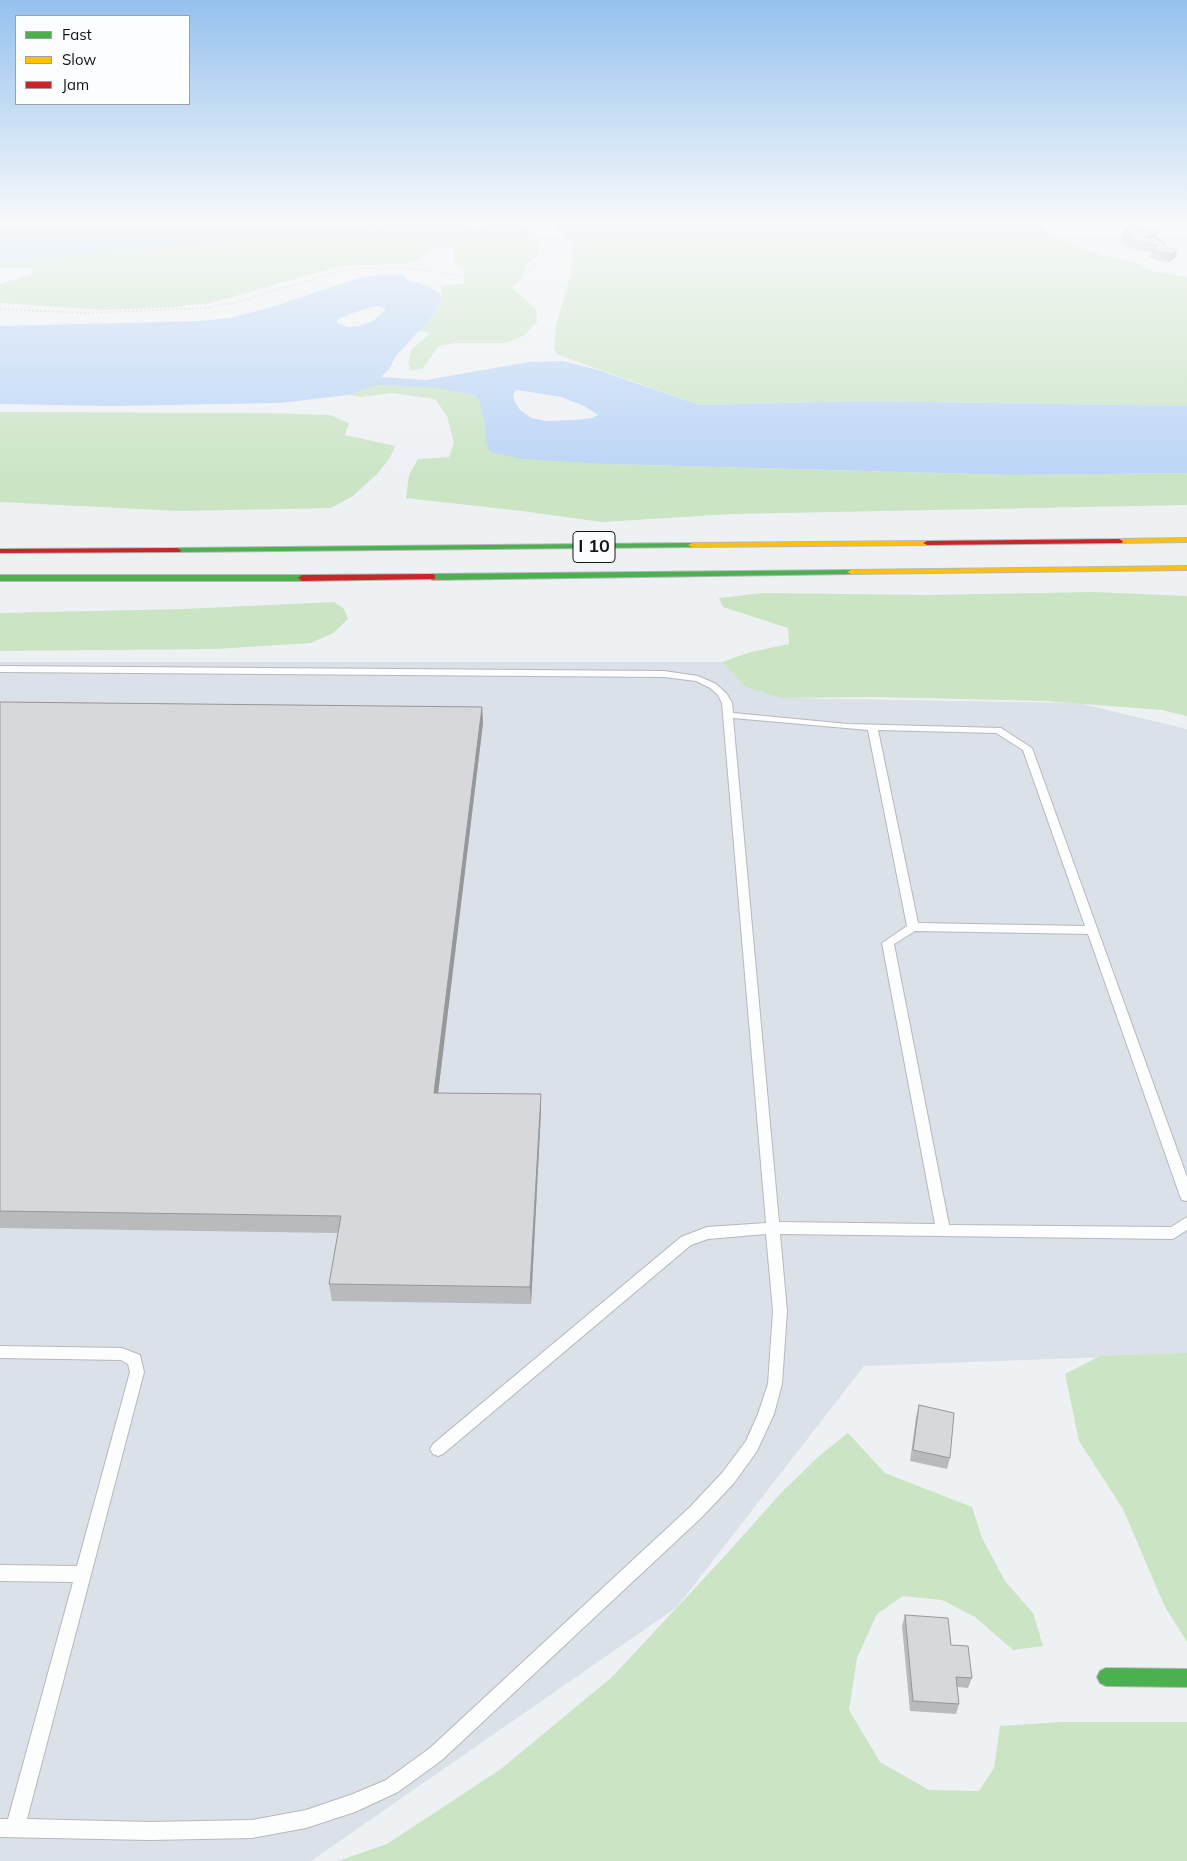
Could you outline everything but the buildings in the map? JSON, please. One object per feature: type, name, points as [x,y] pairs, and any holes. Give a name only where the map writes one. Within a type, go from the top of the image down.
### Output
[{"type":"main road","name":"I 10","points":[[0,551],[488,548],[1187,540]]},
{"type":"main road","name":"I 10","points":[[0,578],[358,578],[1187,568]]},
{"type":"main road","points":[[1106,1677],[1187,1678]]},
{"type":"lane","points":[[0,669],[664,674],[698,679],[713,686],[722,694],[727,703],[780,1310],[778,1358],[773,1392],[766,1414],[752,1446],[728,1478],[696,1512],[436,1754],[392,1786],[355,1803],[297,1821],[252,1828],[150,1831],[7,1829],[82,1574],[137,1372],[135,1360],[122,1354],[0,1352]]},
{"type":"lane","points":[[728,715],[872,727],[998,730],[1027,748],[1187,1196]]},
{"type":"lane","points":[[872,727],[913,927]]},
{"type":"lane","points":[[943,1230],[888,943],[913,927],[1092,930]]},
{"type":"lane","points":[[438,1449],[686,1241],[707,1233],[774,1228],[1173,1233],[1187,1223]]},
{"type":"lane","points":[[0,1573],[82,1574]]},
{"type":"path","points":[[0,309],[84,313],[204,308]]},
{"type":"shaded area","points":[[0,662],[722,662],[783,698],[1078,703],[1187,729],[1187,1354],[864,1366],[677,1607],[311,1861],[0,1861]]},
{"type":"green space","points":[[73,308],[168,308],[167,308],[105,310]]},
{"type":"green space","points":[[438,308],[535,308],[537,322],[525,335],[505,343],[455,343],[439,346],[423,368],[411,371],[408,363],[412,349],[430,334],[419,330]]},
{"type":"green space","points":[[561,308],[1187,308],[1187,406],[862,401],[700,405],[558,355],[554,349],[556,326]]},
{"type":"green space","points":[[378,385],[437,387],[476,396],[480,403],[485,425],[485,440],[608,464],[1012,475],[1187,473],[1187,505],[733,514],[602,522],[406,498],[409,475],[418,459],[449,457],[454,443],[447,416],[435,399],[392,393],[361,397],[348,395]]},
{"type":"green space","points":[[0,412],[330,415],[349,423],[345,435],[395,446],[390,458],[377,474],[353,496],[331,508],[179,511],[0,502]]},
{"type":"green space","points":[[1094,592],[1187,596],[1187,716],[1162,710],[1045,701],[876,697],[782,698],[746,687],[722,662],[751,652],[789,644],[788,628],[723,607],[719,598],[763,593],[927,595]]},
{"type":"green space","points":[[334,602],[344,609],[348,619],[333,633],[311,643],[215,649],[0,651],[0,613],[183,609]]},
{"type":"green space","points":[[1187,1353],[1187,1642],[1164,1605],[1123,1509],[1079,1441],[1065,1374],[1100,1356]]},
{"type":"green space","points":[[848,1433],[885,1473],[972,1507],[982,1538],[1005,1581],[1033,1613],[1043,1646],[1013,1650],[975,1617],[942,1600],[903,1596],[877,1614],[857,1658],[849,1710],[880,1762],[929,1790],[979,1791],[994,1768],[1000,1726],[1063,1722],[1187,1722],[1187,1861],[338,1861],[387,1844],[501,1769],[612,1677],[781,1493],[819,1456]]},
{"type":"water","points":[[368,308],[337,320],[337,323],[348,327],[359,326],[373,321],[386,309],[383,308],[438,308],[395,357],[390,368],[381,377],[426,380],[529,362],[563,361],[595,369],[700,405],[862,401],[1187,406],[1187,473],[1012,475],[608,464],[523,459],[490,452],[485,440],[485,425],[480,404],[476,396],[439,388],[378,385],[348,395],[279,403],[111,406],[0,404],[0,326],[199,321],[230,318],[265,309]],"holes":[[[516,390],[561,397],[584,406],[598,415],[592,418],[574,420],[547,421],[531,418],[520,410],[513,395]]]},
{"type":"traffic: fast","points":[[177,550],[692,545]]},
{"type":"traffic: fast","points":[[432,577],[851,572]]},
{"type":"traffic: fast","points":[[0,578],[302,578]]},
{"type":"traffic: fast","points":[[1106,1677],[1187,1678]]},
{"type":"traffic: slow","points":[[1119,541],[1187,540]]},
{"type":"traffic: slow","points":[[692,545],[927,543]]},
{"type":"traffic: slow","points":[[851,572],[1187,568]]},
{"type":"traffic: jam","points":[[927,543],[1119,541]]},
{"type":"traffic: jam","points":[[0,551],[177,550]]},
{"type":"traffic: jam","points":[[302,578],[432,577]]}]
